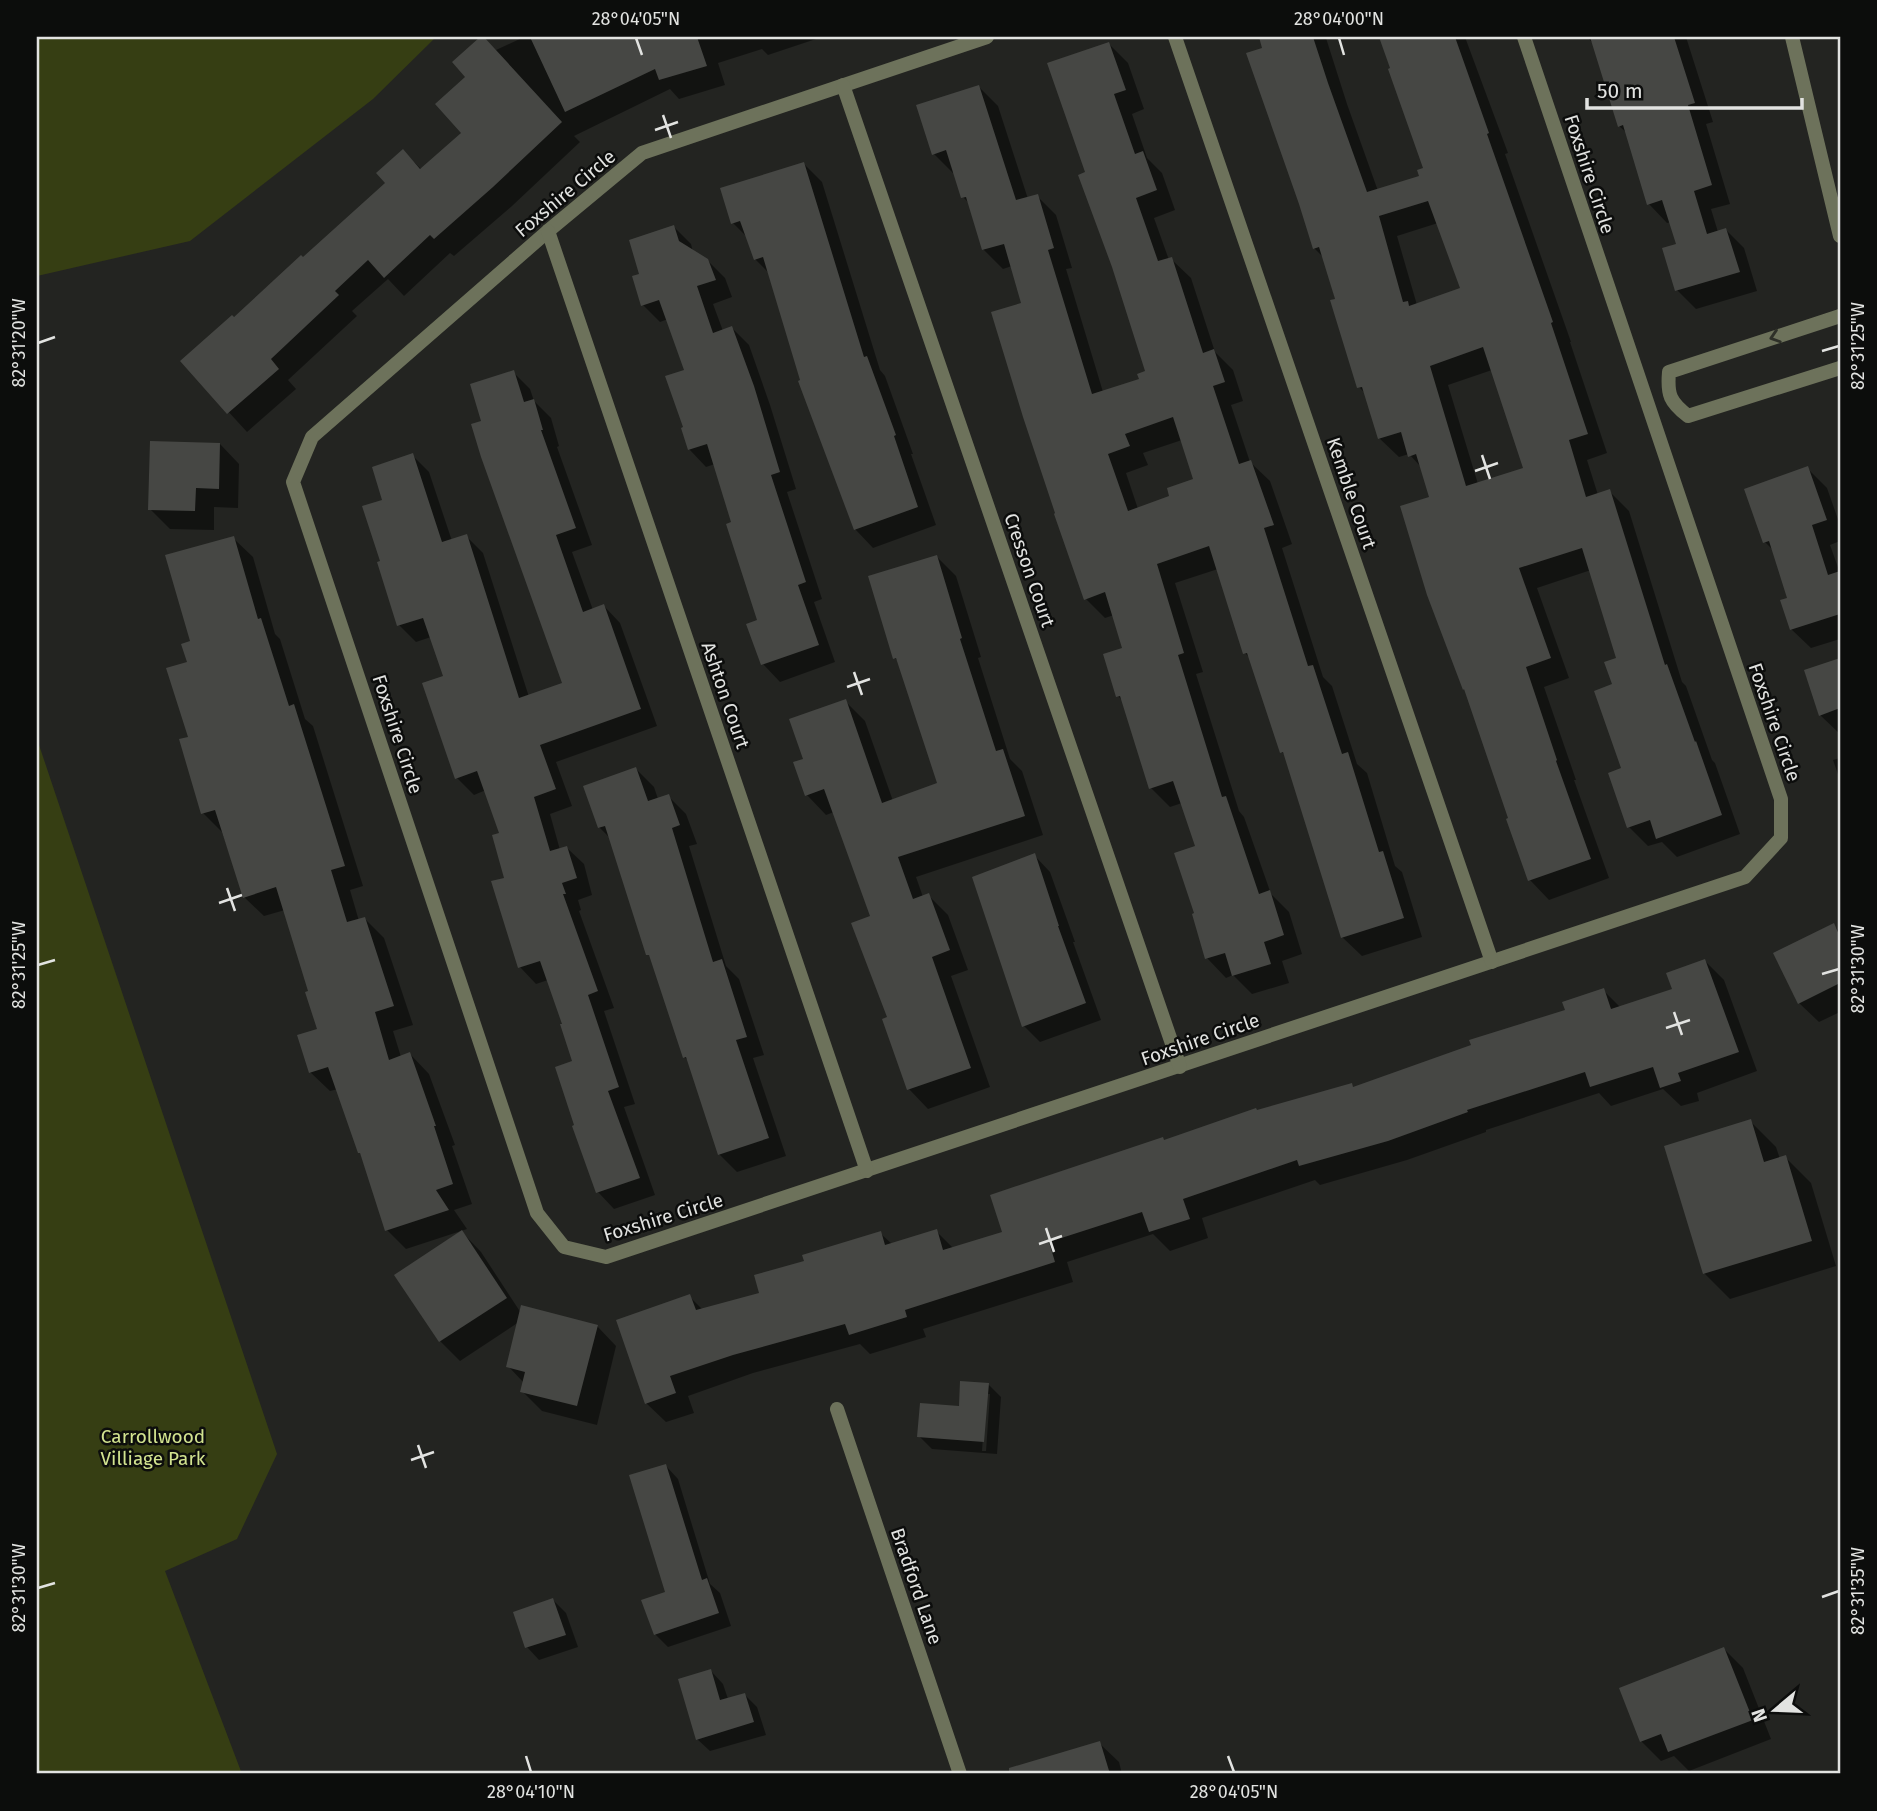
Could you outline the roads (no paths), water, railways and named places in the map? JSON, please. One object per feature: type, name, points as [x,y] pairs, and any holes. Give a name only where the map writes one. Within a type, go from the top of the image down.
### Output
[{"type":"street","name":"Foxshire Circle","points":[[987,37],[642,153],[548,231],[312,437],[293,482],[537,1213],[564,1247],[606,1258],[1180,1067],[1745,877],[1781,838],[1781,799],[1524,37]]},
{"type":"street","name":"Kemble Court","points":[[1175,37],[1492,962]]},
{"type":"street","points":[[1792,37],[1840,236]]},
{"type":"street","name":"Cresson Court","points":[[843,85],[1180,1067]]},
{"type":"street","name":"Ashton Court","points":[[548,231],[867,1171]]},
{"type":"street","points":[[1840,316],[1669,372],[1668,385],[1674,406],[1688,416],[1840,368]]},
{"type":"street","points":[[1647,403],[1670,396]]},
{"type":"street","name":"Bradford Lane","points":[[837,1409],[960,1774]]},
{"type":"park label","name":"Carrollwood Villiage Park","points":[[153,1447]]}]
